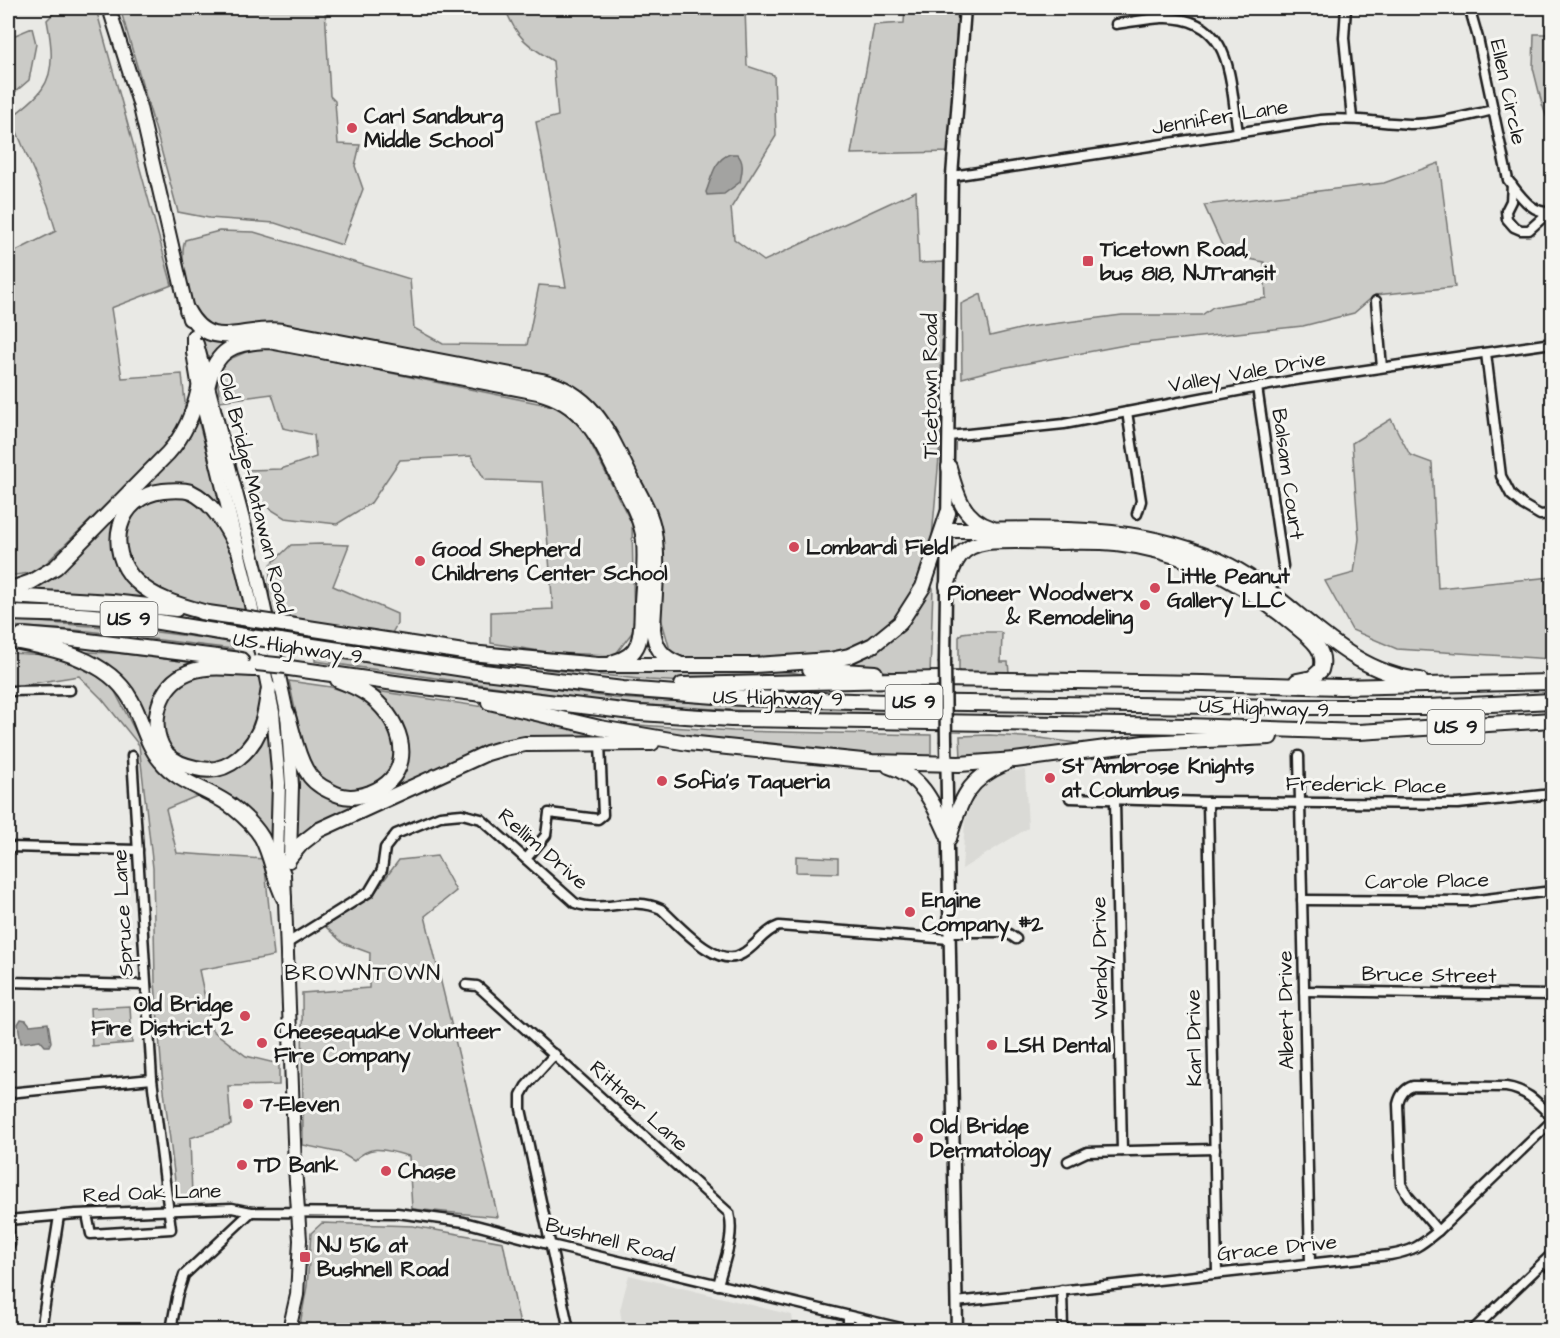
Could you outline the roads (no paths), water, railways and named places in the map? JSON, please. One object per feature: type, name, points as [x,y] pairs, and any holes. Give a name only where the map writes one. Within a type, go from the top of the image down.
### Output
[{"type":"highway","points":[[187,310],[194,324],[212,334],[282,331],[542,381],[557,385],[581,399],[596,413],[608,430],[647,510],[655,545],[655,639],[663,654],[683,665]]},
{"type":"highway","points":[[8,590],[31,582],[56,567],[168,453],[189,423],[203,387],[222,353],[247,343],[269,340],[538,392],[553,396],[570,405],[587,421],[599,439],[636,512],[644,545],[640,641],[633,653],[624,659],[598,665]]},
{"type":"highway","points":[[949,467],[957,495],[965,511],[981,524],[999,530]]},
{"type":"highway","points":[[207,613],[167,602],[136,581],[126,569],[118,548],[121,524],[129,508],[140,498],[165,490],[191,492],[206,503],[222,521],[237,548]]},
{"type":"highway","points":[[8,596],[112,602],[207,613],[470,654],[598,665],[754,665],[838,659],[864,650],[900,623],[920,595],[948,513]]},
{"type":"highway","points":[[948,530],[1101,531],[1175,543],[1219,561],[1256,581],[1340,648],[1379,670],[1416,680],[1497,683]]},
{"type":"highway","points":[[946,586],[954,564],[963,551],[972,545],[987,542],[1105,543],[1138,546],[1170,554],[1207,567],[1252,592],[1308,636],[1319,649],[1323,664],[1317,674],[1302,681],[1262,685]]},
{"type":"highway","name":"US Highway 9","points":[[8,612],[153,621],[484,672],[623,689],[742,698],[1041,704],[1428,706],[1552,701]]},
{"type":"highway","name":"US Highway 9","points":[[8,634],[72,639],[257,666],[286,666],[416,686],[640,713],[731,719],[1177,726],[1359,732],[1552,720]]},
{"type":"highway","points":[[8,640],[56,649],[88,662],[121,684],[131,699],[161,762],[174,774],[233,806],[256,831],[265,845],[277,884],[284,898]]},
{"type":"highway","points":[[754,665],[939,679]]},
{"type":"highway","points":[[257,666],[201,669],[183,674],[170,685],[160,700],[157,736],[168,755],[185,765],[204,770],[220,768],[238,759],[252,745],[263,722],[269,688]]},
{"type":"highway","points":[[287,713],[297,750],[307,772],[320,786],[338,796],[357,798],[377,790],[391,780],[400,764],[402,745],[395,724],[378,703],[356,687],[320,672]]},
{"type":"highway","points":[[623,689],[939,679],[1351,687],[1552,682]]},
{"type":"highway","points":[[416,686],[600,728],[688,743],[872,762],[947,765],[1015,760],[1144,743],[1359,732]]},
{"type":"highway","points":[[290,857],[301,844],[319,830],[487,753],[525,744],[688,743]]},
{"type":"highway","points":[[949,838],[959,807],[970,787],[988,771],[1015,760]]},
{"type":"highway","points":[[872,762],[898,769],[919,784],[930,797],[949,838]]},
{"type":"main road","name":"Old Bridge-Matawan Road","points":[[109,8],[139,103],[193,336],[193,352],[256,569],[287,713],[292,785],[290,857],[284,874],[284,898],[300,1240],[297,1295],[289,1330]]},
{"type":"main road","name":"Old Bridge-Matawan Road","points":[[203,387],[276,728],[277,857],[284,874]]},
{"type":"street","name":"Ticetown Road","points":[[957,1330],[945,662],[952,176],[965,8]]},
{"type":"street","points":[[1346,8],[1344,38],[1352,118]]},
{"type":"street","name":"Ellen Circle","points":[[1466,8],[1470,10],[1479,38],[1508,180],[1532,207],[1551,212]]},
{"type":"street","points":[[1116,24],[1162,18],[1184,19],[1204,27],[1221,44],[1238,132]]},
{"type":"street","name":"Jennifer Lane","points":[[952,176],[1312,121],[1352,118],[1409,124],[1434,123],[1494,110]]},
{"type":"street","name":"Ellen Circle","points":[[1512,185],[1511,201],[1506,211],[1507,219],[1514,227],[1529,230],[1551,212]]},
{"type":"street","points":[[1376,301],[1382,368]]},
{"type":"street","name":"Valley Vale Drive","points":[[949,436],[1065,424],[1257,387],[1552,343]]},
{"type":"street","points":[[1486,353],[1501,476],[1511,495],[1523,505],[1540,515],[1552,514]]},
{"type":"street","name":"Balsam Court","points":[[1257,387],[1283,566]]},
{"type":"street","points":[[1127,412],[1141,501],[1137,514]]},
{"type":"street","points":[[8,691],[70,690]]},
{"type":"street","points":[[526,859],[546,835],[549,813],[598,819],[603,815],[600,743]]},
{"type":"street","name":"Spruce Lane","points":[[132,756],[152,1079],[170,1211]]},
{"type":"street","name":"Albert Drive","points":[[1299,756],[1310,1263]]},
{"type":"street","name":"Frederick Place","points":[[1070,798],[1208,802],[1469,804],[1552,794]]},
{"type":"street","name":"Wendy Drive","points":[[1115,800],[1122,1151]]},
{"type":"street","name":"Karl Drive","points":[[1208,802],[1217,1273]]},
{"type":"street","name":"Rellim Drive","points":[[286,944],[369,892],[382,870],[385,848],[396,834],[440,816],[462,814],[481,819],[575,903],[584,907],[626,903],[653,906],[661,909],[711,953],[723,957],[735,957],[742,954],[771,929],[779,926],[950,936],[1006,932],[1016,939]]},
{"type":"street","points":[[8,847],[138,850]]},
{"type":"street","name":"Carole Place","points":[[1302,900],[1461,901],[1552,891]]},
{"type":"street","points":[[8,982],[146,985]]},
{"type":"street","name":"Rittner Lane","points":[[466,985],[482,989],[729,1213],[732,1225],[730,1238],[718,1284]]},
{"type":"street","name":"Bruce Street","points":[[1304,991],[1552,995]]},
{"type":"street","points":[[555,1054],[526,1086],[521,1095],[521,1109],[569,1330]]},
{"type":"street","points":[[8,1093],[152,1079]]},
{"type":"street","points":[[1438,1231],[1408,1196],[1401,1184],[1398,1104],[1403,1092],[1413,1086],[1506,1087],[1525,1092],[1552,1119]]},
{"type":"street","name":"Grace Drive","points":[[956,1302],[1410,1251],[1438,1231],[1552,1119]]},
{"type":"street","points":[[1068,1161],[1087,1152],[1215,1149]]},
{"type":"street","name":"Red Oak Lane","points":[[8,1220],[232,1208],[251,1212],[298,1212]]},
{"type":"street","points":[[87,1214],[91,1234],[171,1229],[170,1211]]},
{"type":"street","points":[[171,1330],[177,1296],[184,1275],[251,1212]]},
{"type":"street","name":"Bushnell Road","points":[[298,1212],[397,1213],[486,1227],[551,1245],[909,1330]]},
{"type":"street","points":[[41,1330],[59,1216]]},
{"type":"street","points":[[8,1226],[10,1244],[8,1244]]},
{"type":"street","points":[[1473,1330],[1552,1254]]},
{"type":"street","points":[[1544,1262],[1552,1270]]},
{"type":"street","points":[[1062,1290],[1063,1330]]},
{"type":"street","points":[[848,1316],[848,1330]]},
{"type":"place","name":"Carl Sandburg Middle School","points":[[352,128]]},
{"type":"place","name":"Ticetown Road, bus 818, NJTransit","points":[[1088,261]]},
{"type":"place","name":"Lombardi Field","points":[[794,547]]},
{"type":"place","name":"Good Shepherd Childrens Center School","points":[[420,561]]},
{"type":"place","name":"Little Peanut Gallery LLC","points":[[1155,588]]},
{"type":"place","name":"Pioneer Woodwerx & Remodeling","points":[[1145,605]]},
{"type":"place","name":"St Ambrose Knights at Columbus","points":[[1050,778]]},
{"type":"place","name":"Sofia's Taqueria","points":[[662,781]]},
{"type":"place","name":"Engine Company #2","points":[[910,912]]},
{"type":"place","name":"Old Bridge Fire District 2","points":[[245,1016]]},
{"type":"place","name":"Cheesequake Volunteer Fire Company","points":[[262,1043]]},
{"type":"place","name":"LSH Dental","points":[[992,1045]]},
{"type":"place","name":"7-Eleven","points":[[248,1104]]},
{"type":"place","name":"Old Bridge Dermatology","points":[[918,1138]]},
{"type":"place","name":"TD Bank","points":[[242,1165]]},
{"type":"place","name":"Chase","points":[[386,1171]]},
{"type":"place","name":"NJ 516 at Bushnell Road","points":[[305,1257]]},
{"type":"district","name":"BROWNTOWN","points":[[363,973]]}]
